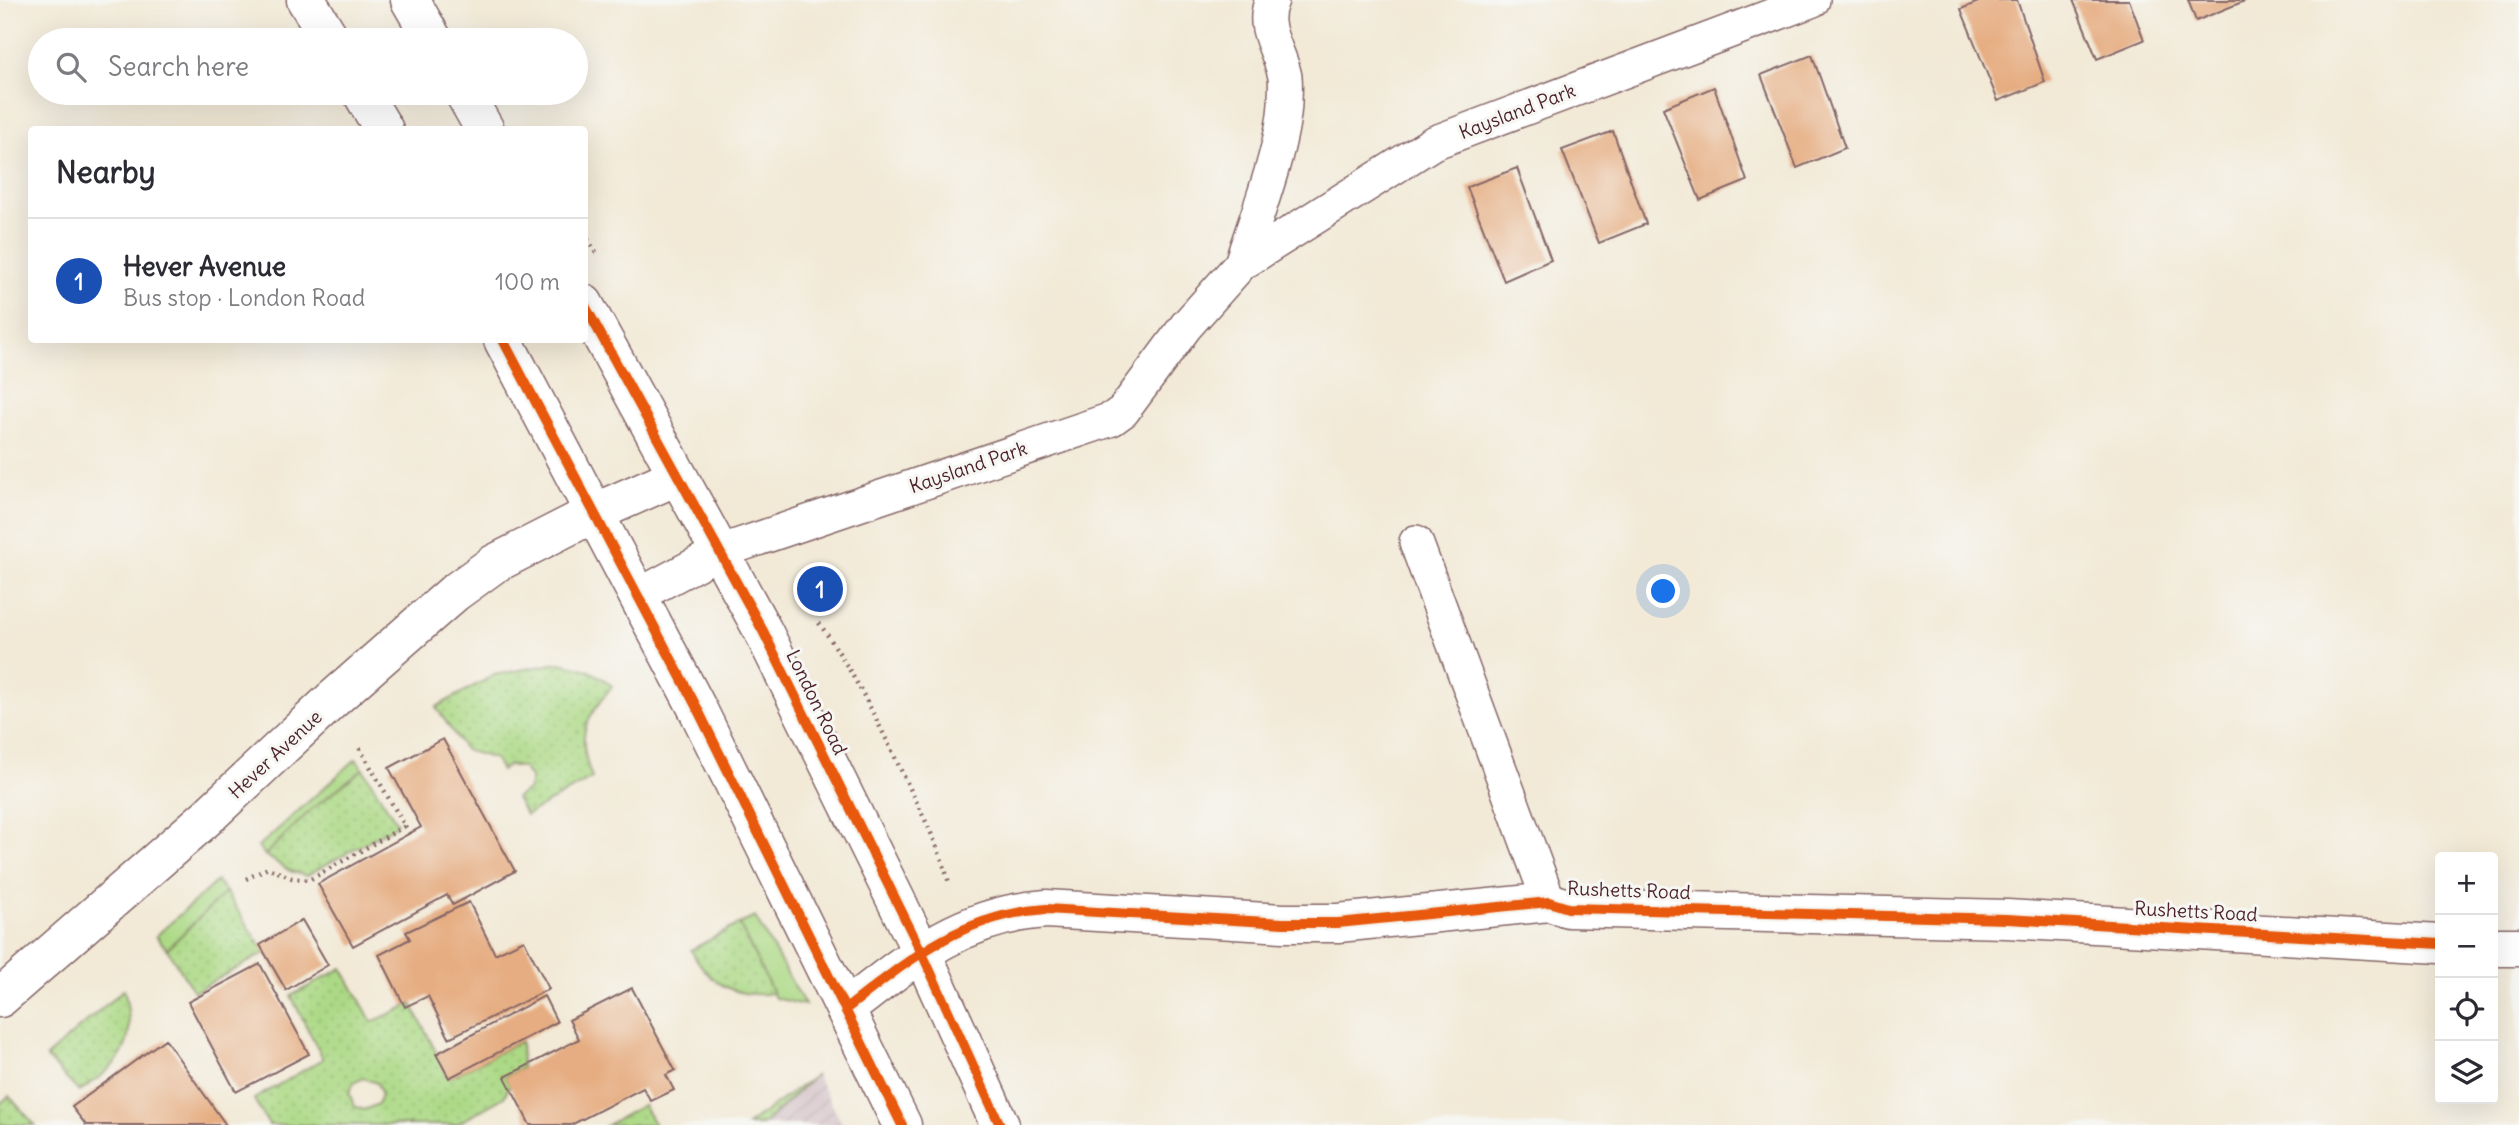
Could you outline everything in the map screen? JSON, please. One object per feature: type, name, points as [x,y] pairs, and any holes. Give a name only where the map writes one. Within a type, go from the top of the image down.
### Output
[{"type":"street","points":[[306,0],[324,28]]},
{"type":"street","points":[[410,0],[426,28]]},
{"type":"street","points":[[369,105],[382,126]]},
{"type":"street","points":[[471,105],[483,126]]},
{"type":"street","name":"London Road","points":[[588,311],[763,631],[920,951],[1000,1125]]},
{"type":"street","points":[[505,343],[639,595],[902,1125]]},
{"type":"street","name":"Hever Avenue","points":[[0,998],[205,819],[331,701],[454,593],[494,564],[596,512],[677,476]]},
{"type":"street","name":"Rushetts Road","points":[[846,1009],[920,951],[961,929],[1015,911],[1046,909],[1283,923],[1339,923],[1549,902],[1568,908],[2007,919],[2435,944]]},
{"type":"street","points":[[2498,947],[2519,947]]},
{"type":"lane","name":"Kaysland Park","points":[[1241,264],[1279,140],[1285,106],[1284,76],[1269,36],[1266,13],[1272,0]]},
{"type":"lane","name":"Kaysland Park","points":[[639,595],[719,552],[1118,415],[1186,326],[1241,264],[1433,143],[1813,0]]},
{"type":"lane","points":[[1416,542],[1549,902]]},
{"type":"path","points":[[331,701],[410,834]]},
{"type":"path","points":[[246,879],[268,868],[309,880],[405,825]]},
{"type":"shaded area","points":[[816,1075],[843,1125],[762,1125]]},
{"type":"green space","points":[[558,663],[587,670],[612,686],[595,709],[586,728],[584,750],[592,778],[526,815],[516,798],[529,789],[531,779],[523,768],[509,765],[501,771],[495,759],[465,750],[436,707],[494,675]]},
{"type":"green space","points":[[356,759],[363,769],[312,809],[265,855],[258,847]]},
{"type":"green space","points":[[363,769],[397,823],[395,826],[306,876],[290,871],[265,855],[312,809]]},
{"type":"green space","points":[[217,881],[226,892],[167,949],[156,936]]},
{"type":"green space","points":[[226,892],[265,953],[194,992],[167,949]]},
{"type":"green space","points":[[755,917],[805,1005],[775,998],[739,924]]},
{"type":"green space","points":[[739,924],[773,993],[746,993],[724,986],[706,971],[691,950]]},
{"type":"green space","points":[[342,968],[372,1022],[412,1004],[449,1078],[521,1041],[522,1068],[505,1077],[510,1085],[504,1097],[455,1125],[269,1125],[254,1099],[323,1059],[291,996]],"holes":[[[363,1078],[377,1083],[381,1093],[378,1104],[364,1110],[354,1106],[349,1092],[354,1083]]]},
{"type":"green space","points":[[124,989],[129,1025],[124,1050],[107,1071],[79,1092],[46,1057]]},
{"type":"green space","points":[[816,1075],[762,1125],[747,1125]]},
{"type":"green space","points":[[9,1096],[35,1125],[0,1125],[0,1104]]},
{"type":"green space","points":[[643,1105],[655,1125],[607,1125]]},
{"type":"building","points":[[1983,0],[2017,0],[2045,82],[1998,101],[1961,9]]},
{"type":"building","points":[[2073,0],[2129,0],[2144,40],[2097,59]]},
{"type":"building","points":[[2188,0],[2247,0],[2196,21]]},
{"type":"building","points":[[1812,55],[1845,148],[1797,168],[1761,75]]},
{"type":"building","points":[[1714,87],[1747,181],[1700,200],[1663,108]]},
{"type":"building","points":[[1613,131],[1646,224],[1599,243],[1562,150]]},
{"type":"building","points":[[1517,168],[1551,260],[1504,281],[1467,187]]},
{"type":"building","points":[[443,739],[515,871],[453,905],[447,895],[353,946],[318,884],[421,827],[389,768]]},
{"type":"building","points":[[469,902],[495,954],[524,940],[549,989],[449,1038],[428,996],[405,1007],[379,955],[410,939],[406,932]]},
{"type":"building","points":[[302,920],[328,965],[286,990],[260,945]]},
{"type":"building","points":[[260,964],[309,1054],[236,1092],[188,1002]]},
{"type":"building","points":[[632,988],[675,1070],[666,1075],[674,1090],[651,1101],[643,1088],[571,1125],[530,1125],[505,1077],[579,1039],[569,1020]]},
{"type":"building","points":[[544,996],[557,1022],[449,1078],[436,1054]]},
{"type":"building","points":[[165,1039],[226,1125],[86,1125],[72,1107]]},
{"type":"cycle path","points":[[588,311],[763,631],[921,951],[1000,1125]]},
{"type":"cycle path","points":[[505,343],[696,706],[902,1125]]},
{"type":"cycle path","points":[[846,1009],[938,942],[988,920],[1046,909],[1283,923],[1338,923],[1549,902],[1568,908],[2007,919],[2435,944]]},
{"type":"place","name":"Hever Avenue","points":[[820,589]]}]
